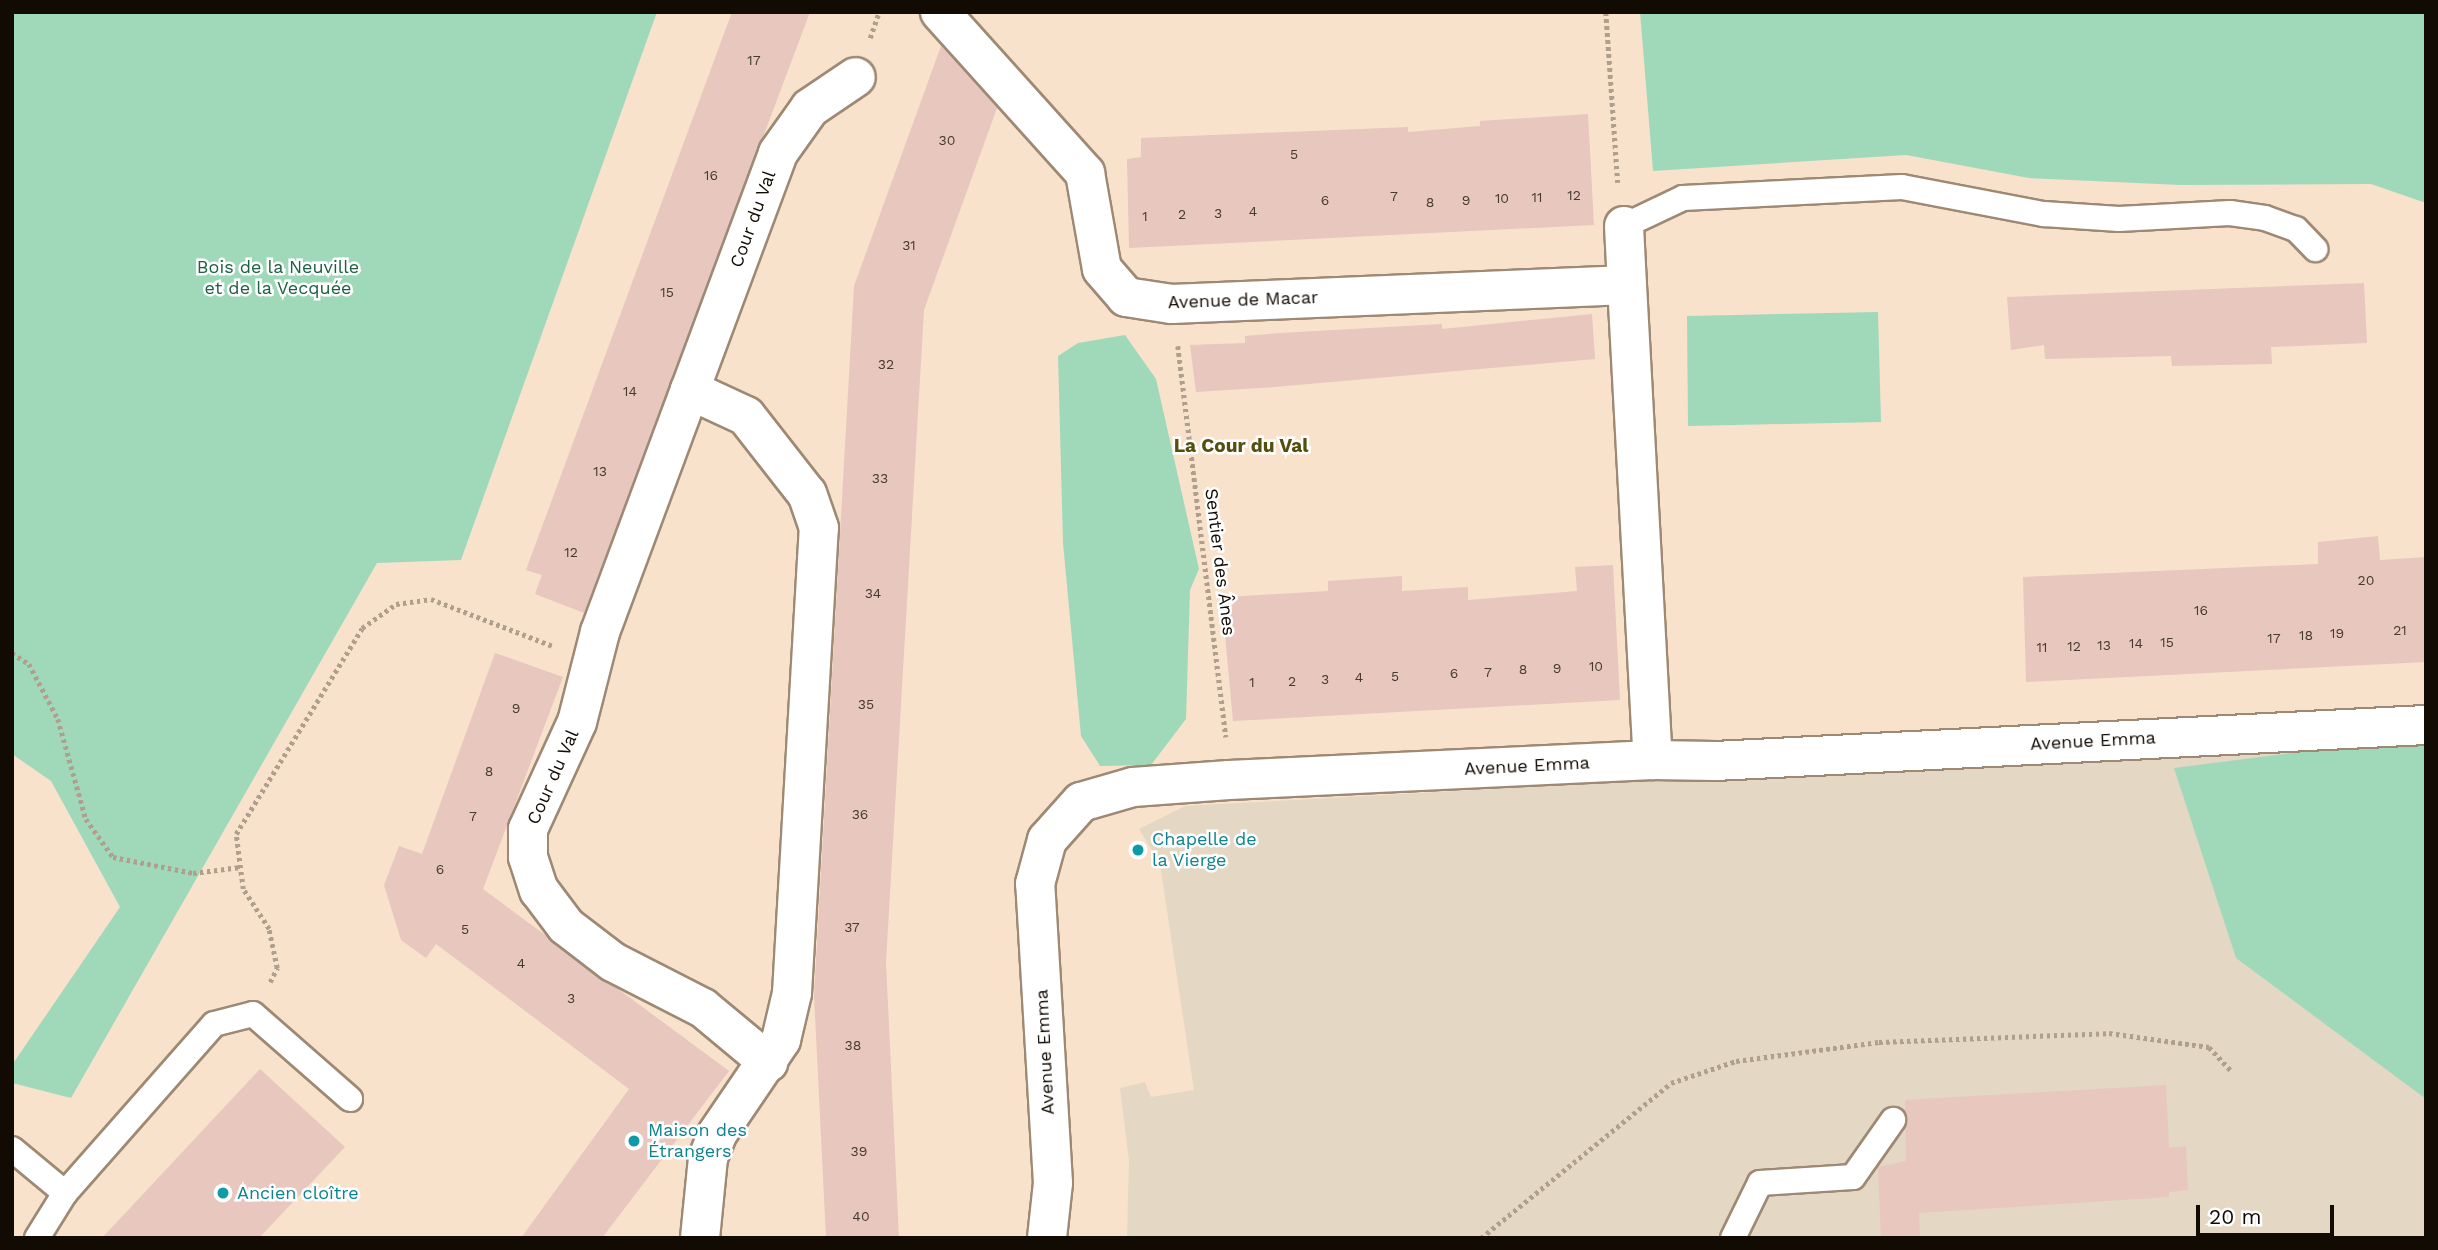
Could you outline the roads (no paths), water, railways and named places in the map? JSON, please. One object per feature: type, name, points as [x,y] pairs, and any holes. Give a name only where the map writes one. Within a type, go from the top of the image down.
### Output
[{"type":"street","name":"Avenue de Macar","points":[[940,12],[1085,173],[1102,269],[1126,297],[1172,304],[1627,285]]},
{"type":"street","name":"Cour du Val","points":[[768,1062],[703,1008],[613,962],[566,926],[531,875],[528,829],[574,729],[610,602],[778,153],[810,108],[856,77]]},
{"type":"street","points":[[1624,226],[1653,760]]},
{"type":"street","points":[[690,390],[746,416],[807,494],[819,528],[793,993],[781,1040],[768,1062],[727,1114],[717,1134],[708,1158],[700,1238]]},
{"type":"street","name":"Avenue Emma","points":[[1047,1238],[1054,1184],[1035,884],[1047,840],[1081,802],[1133,787],[2426,725]]},
{"type":"lane","points":[[1624,226],[1684,198],[1902,187],[2044,214],[2119,219],[2230,213],[2253,216],[2296,229],[2315,249]]},
{"type":"lane","points":[[37,1238],[65,1193],[214,1024],[253,1014],[351,1100]]},
{"type":"lane","points":[[1734,1238],[1760,1183],[1853,1177],[1893,1120]]},
{"type":"lane","points":[[12,1149],[65,1193]]},
{"type":"place","name":"Chapelle de la Vierge","points":[[1138,850]]},
{"type":"place","name":"Maison des Étrangers","points":[[634,1141]]},
{"type":"place","name":"Ancien cloître","points":[[223,1193]]},
{"type":"district","name":"La Cour du Val","points":[[1241,446]]},
{"type":"park label","name":"Bois de la Neuville et de la Vecquée","points":[[278,278]]}]
